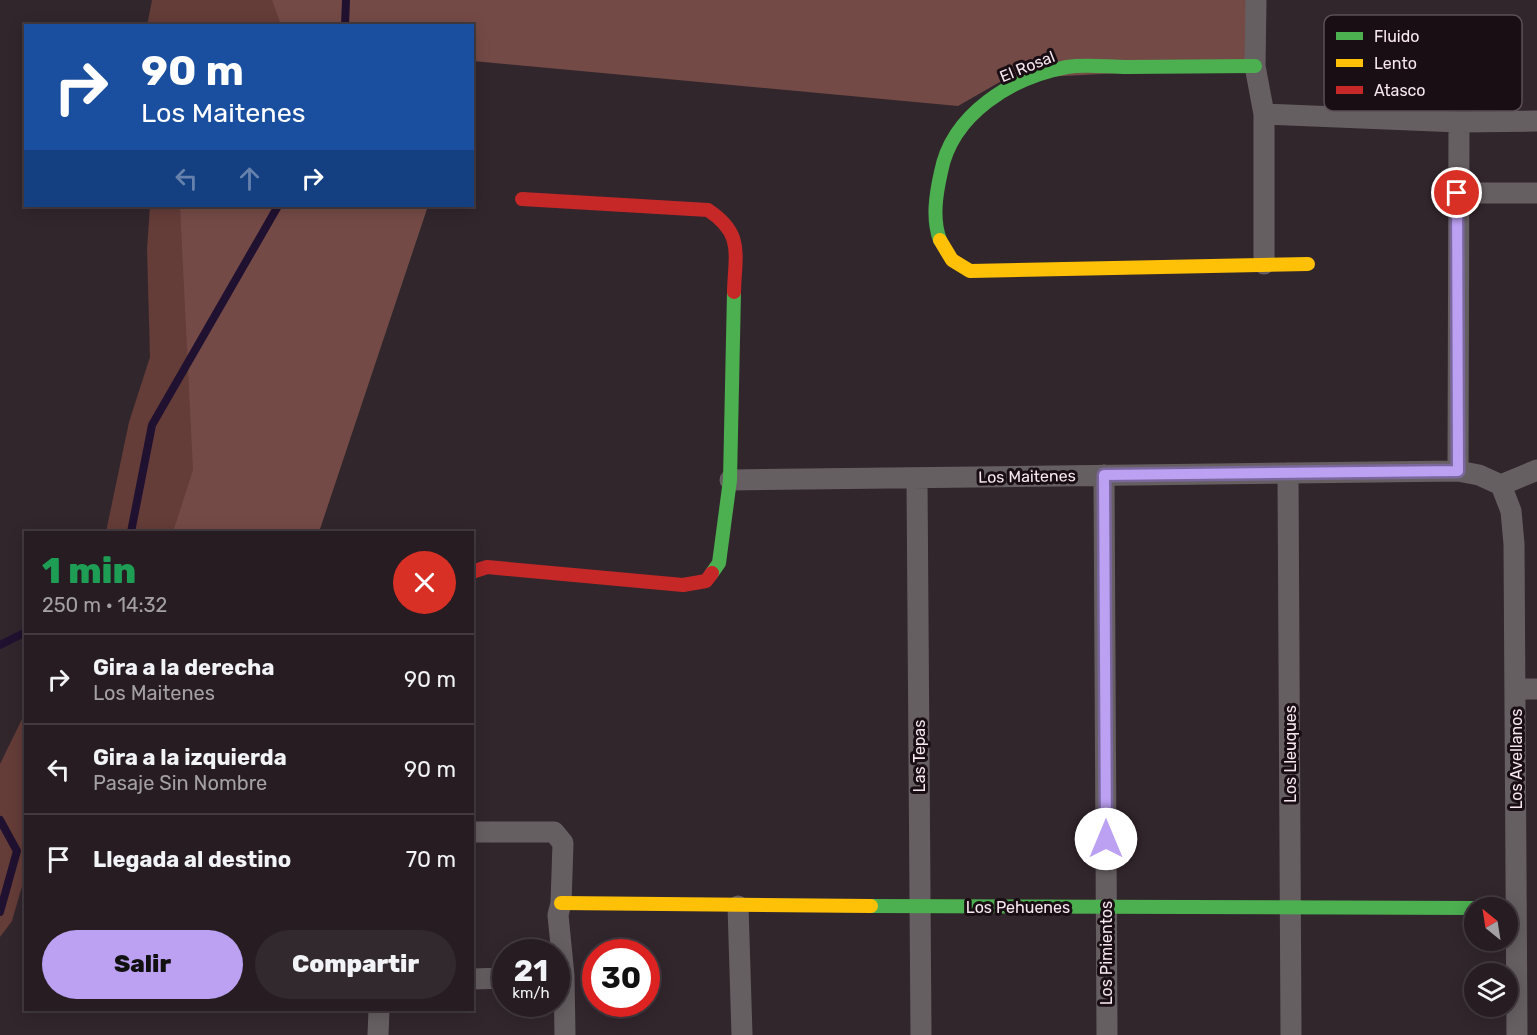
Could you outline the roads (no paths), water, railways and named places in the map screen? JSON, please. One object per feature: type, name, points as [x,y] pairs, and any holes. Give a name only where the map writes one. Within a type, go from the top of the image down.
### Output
[{"type":"street","points":[[1256,0],[1255,66],[1264,114],[1264,264],[1308,264]]},
{"type":"street","name":"El Rosal","points":[[1255,66],[1068,67],[1022,83],[975,109],[954,135],[940,169],[936,223],[938,236],[948,257],[957,266],[970,271],[1264,264]]},
{"type":"street","points":[[1264,114],[1459,122],[1537,120]]},
{"type":"street","points":[[1458,471],[1459,122]]},
{"type":"street","points":[[1457,193],[1537,193]]},
{"type":"street","points":[[474,571],[487,567],[683,585],[706,581],[719,563],[730,480],[735,238],[725,221],[708,210],[522,199]]},
{"type":"street","points":[[1501,485],[1537,470]]},
{"type":"street","name":"Los Maitenes","points":[[730,480],[1458,471],[1479,474],[1501,485]]},
{"type":"street","name":"Los Lleuques","points":[[1288,473],[1291,1035]]},
{"type":"street","name":"Los Pimientos","points":[[1104,475],[1107,1035]]},
{"type":"street","name":"Las Tepas","points":[[917,478],[921,1035]]},
{"type":"street","name":"Los Avellanos","points":[[1501,485],[1511,511],[1527,689],[1512,897]]},
{"type":"street","points":[[474,832],[554,832],[563,843],[561,903],[558,915],[559,939]]},
{"type":"street","name":"Los Pehuenes","points":[[561,903],[738,906],[1464,908]]},
{"type":"street","points":[[738,906],[742,1035]]},
{"type":"street","name":"Los Avellanos","points":[[1513,951],[1517,1035]]},
{"type":"street","points":[[474,979],[492,978]]},
{"type":"street","points":[[378,1035],[379,1011]]},
{"type":"street","points":[[563,1017],[565,1035]]},
{"type":"waterway","points":[[345,24],[346,0]]},
{"type":"waterway","points":[[131,531],[152,425],[277,207]]},
{"type":"waterway","points":[[0,645],[24,633]]},
{"type":"waterway","points":[[0,820],[17,851],[0,912]]}]
